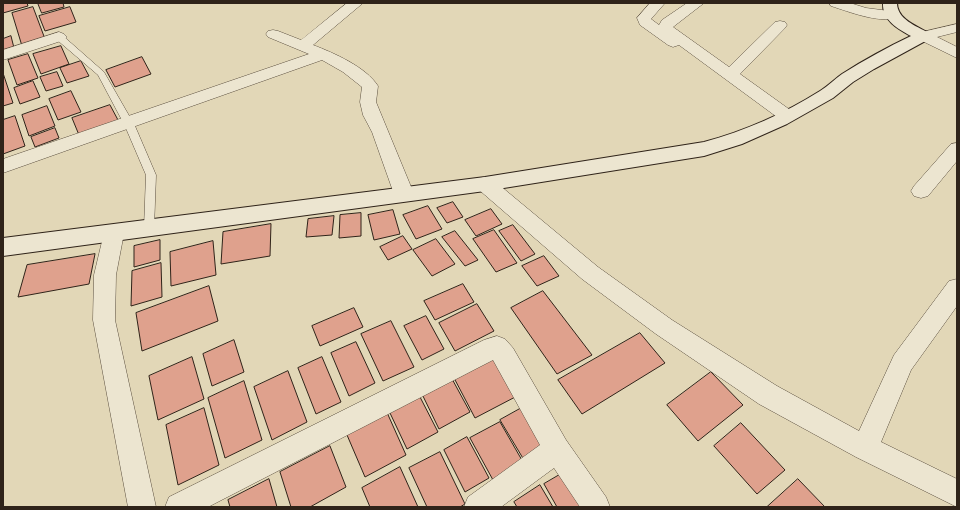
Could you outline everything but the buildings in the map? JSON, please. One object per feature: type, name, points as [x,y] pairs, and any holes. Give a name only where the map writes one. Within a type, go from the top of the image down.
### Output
[{"type":"street","points":[[302,46],[356,3]]},
{"type":"street","points":[[658,3],[644,18],[645,22],[783,118]]},
{"type":"street","points":[[697,3],[667,23],[665,28],[730,75],[783,118]]},
{"type":"street","points":[[836,3],[864,12],[891,9],[902,24],[957,53]]},
{"type":"street","points":[[730,75],[780,25]]},
{"type":"street","points":[[3,247],[485,184],[704,149],[733,142],[783,118],[825,96],[850,76],[888,53],[923,36],[957,28]]},
{"type":"street","points":[[272,34],[321,54],[343,65],[363,78],[370,86],[368,102],[372,115],[381,132],[404,194]]},
{"type":"street","points":[[3,55],[59,37]]},
{"type":"street","points":[[3,166],[321,54]]},
{"type":"street","points":[[920,191],[957,149]]},
{"type":"street","points":[[485,184],[590,273],[664,327],[768,395],[866,448],[957,494]]},
{"type":"street","points":[[114,233],[105,275],[104,320],[142,507]]},
{"type":"street","points":[[866,448],[902,363],[957,288]]},
{"type":"street","points":[[179,507],[492,348],[497,347],[505,356],[558,449],[596,507]]},
{"type":"street","points":[[478,507],[558,449]]},
{"type":"lane","points":[[59,37],[101,74],[128,122],[151,175],[149,228]]}]
